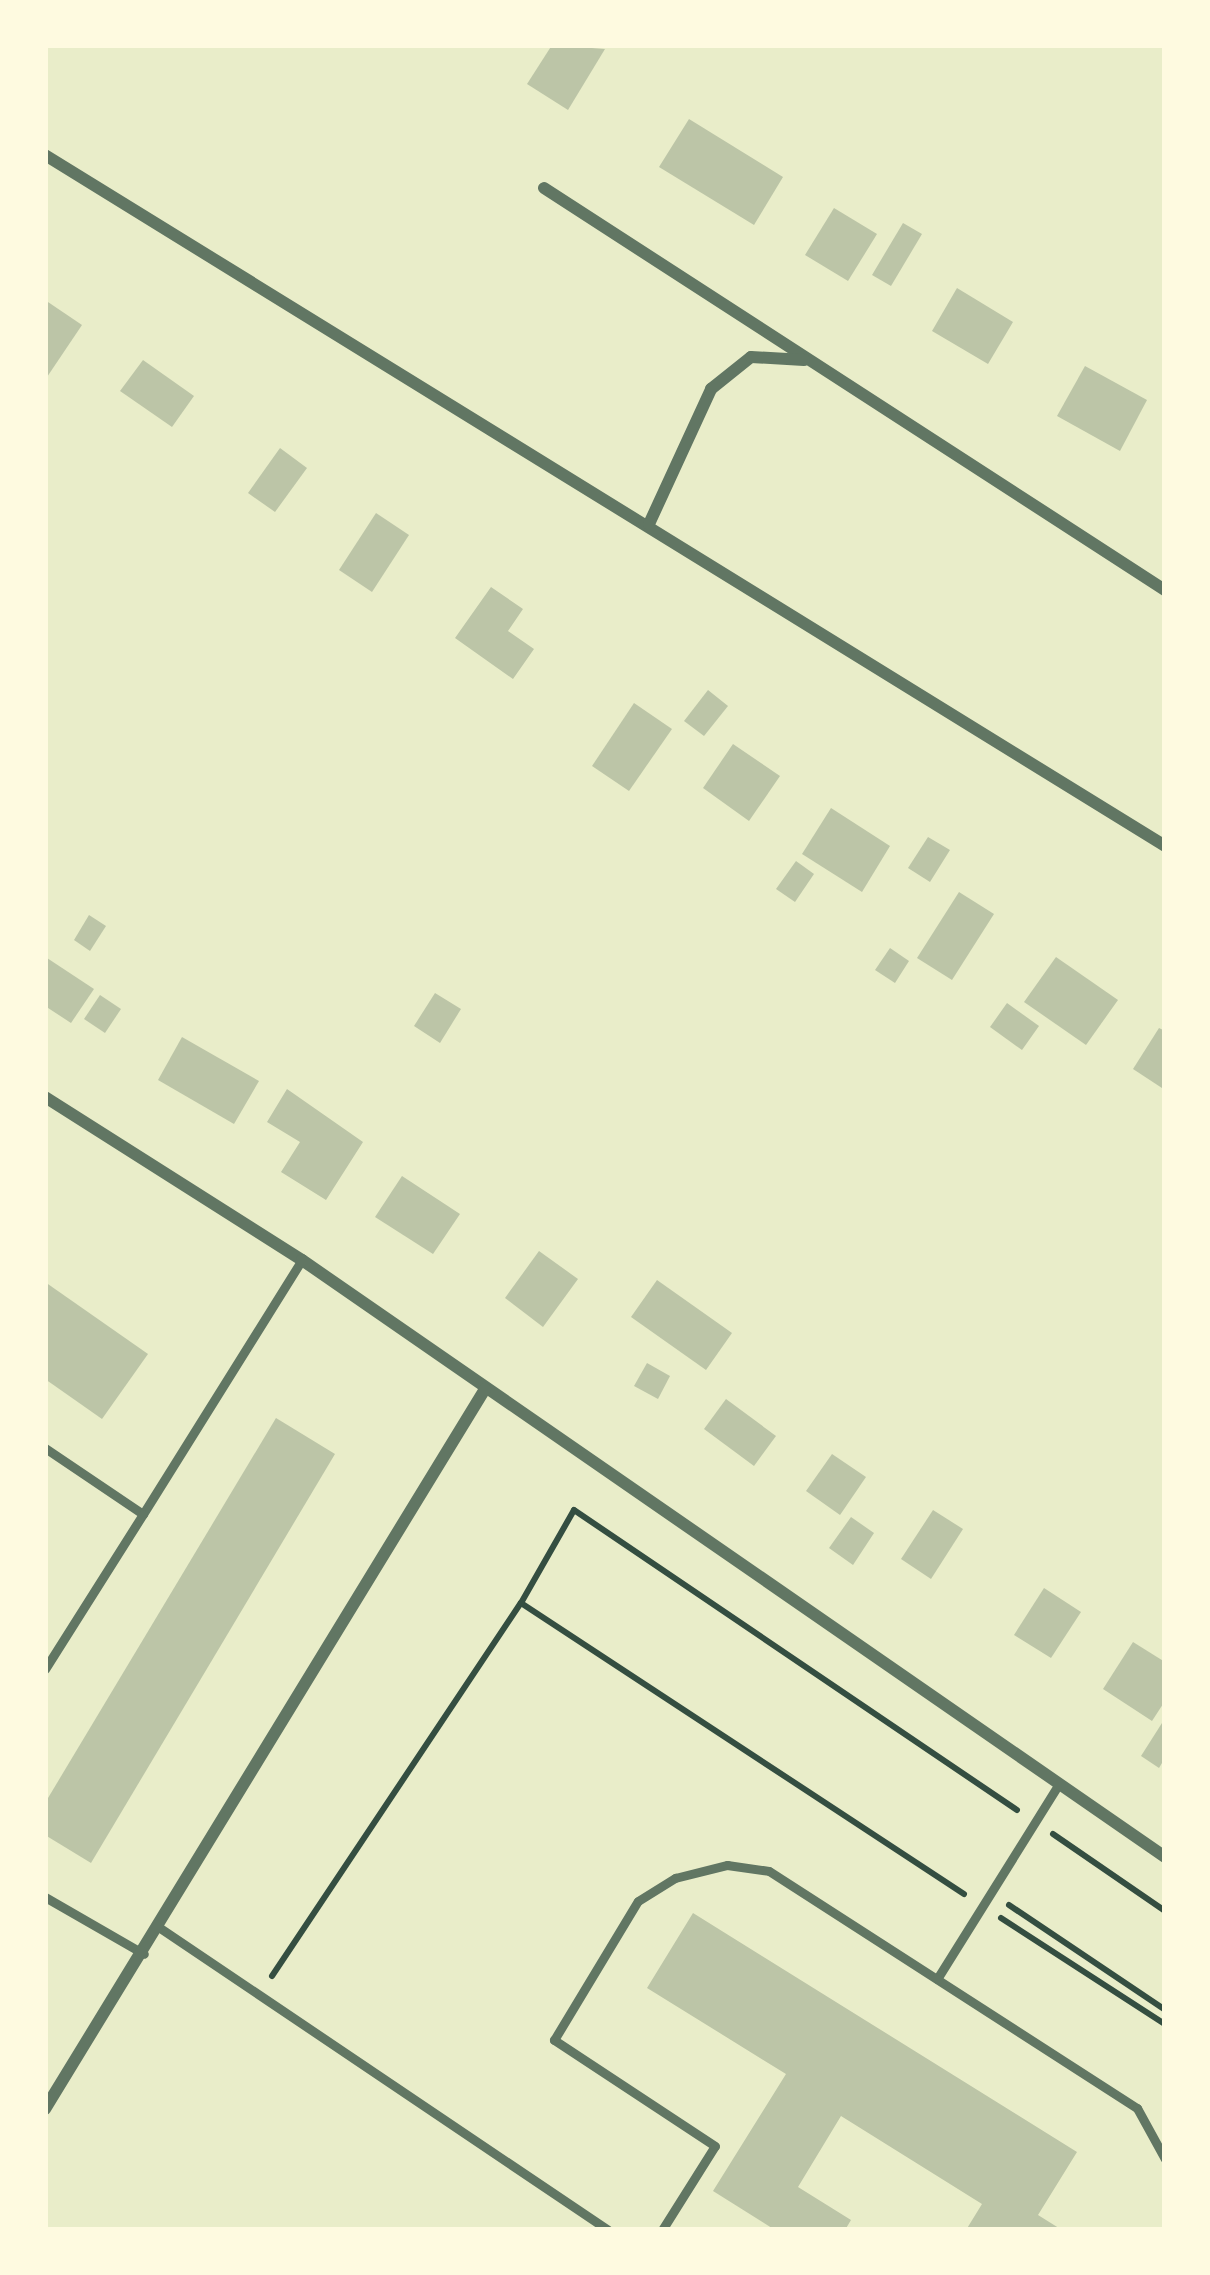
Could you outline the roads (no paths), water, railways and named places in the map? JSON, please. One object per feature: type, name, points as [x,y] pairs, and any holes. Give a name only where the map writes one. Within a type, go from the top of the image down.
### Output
[{"type":"street","points":[[45,154],[1165,847]]},
{"type":"street","points":[[544,188],[1165,590]]},
{"type":"street","points":[[649,524],[711,389],[751,357],[805,360]]},
{"type":"street","points":[[45,1097],[302,1260],[1165,1857]]},
{"type":"street","points":[[45,2109],[160,1928],[485,1389]]},
{"type":"lane","points":[[45,1669],[302,1260]]},
{"type":"lane","points":[[45,1448],[143,1514]]},
{"type":"lane","points":[[937,1979],[1060,1784]]},
{"type":"lane","points":[[666,2229],[715,2146],[554,2040],[638,1901],[675,1878],[727,1864],[769,1871],[1137,2108],[1165,2159]]},
{"type":"lane","points":[[45,1898],[144,1954]]},
{"type":"lane","points":[[160,1928],[608,2230]]}]
